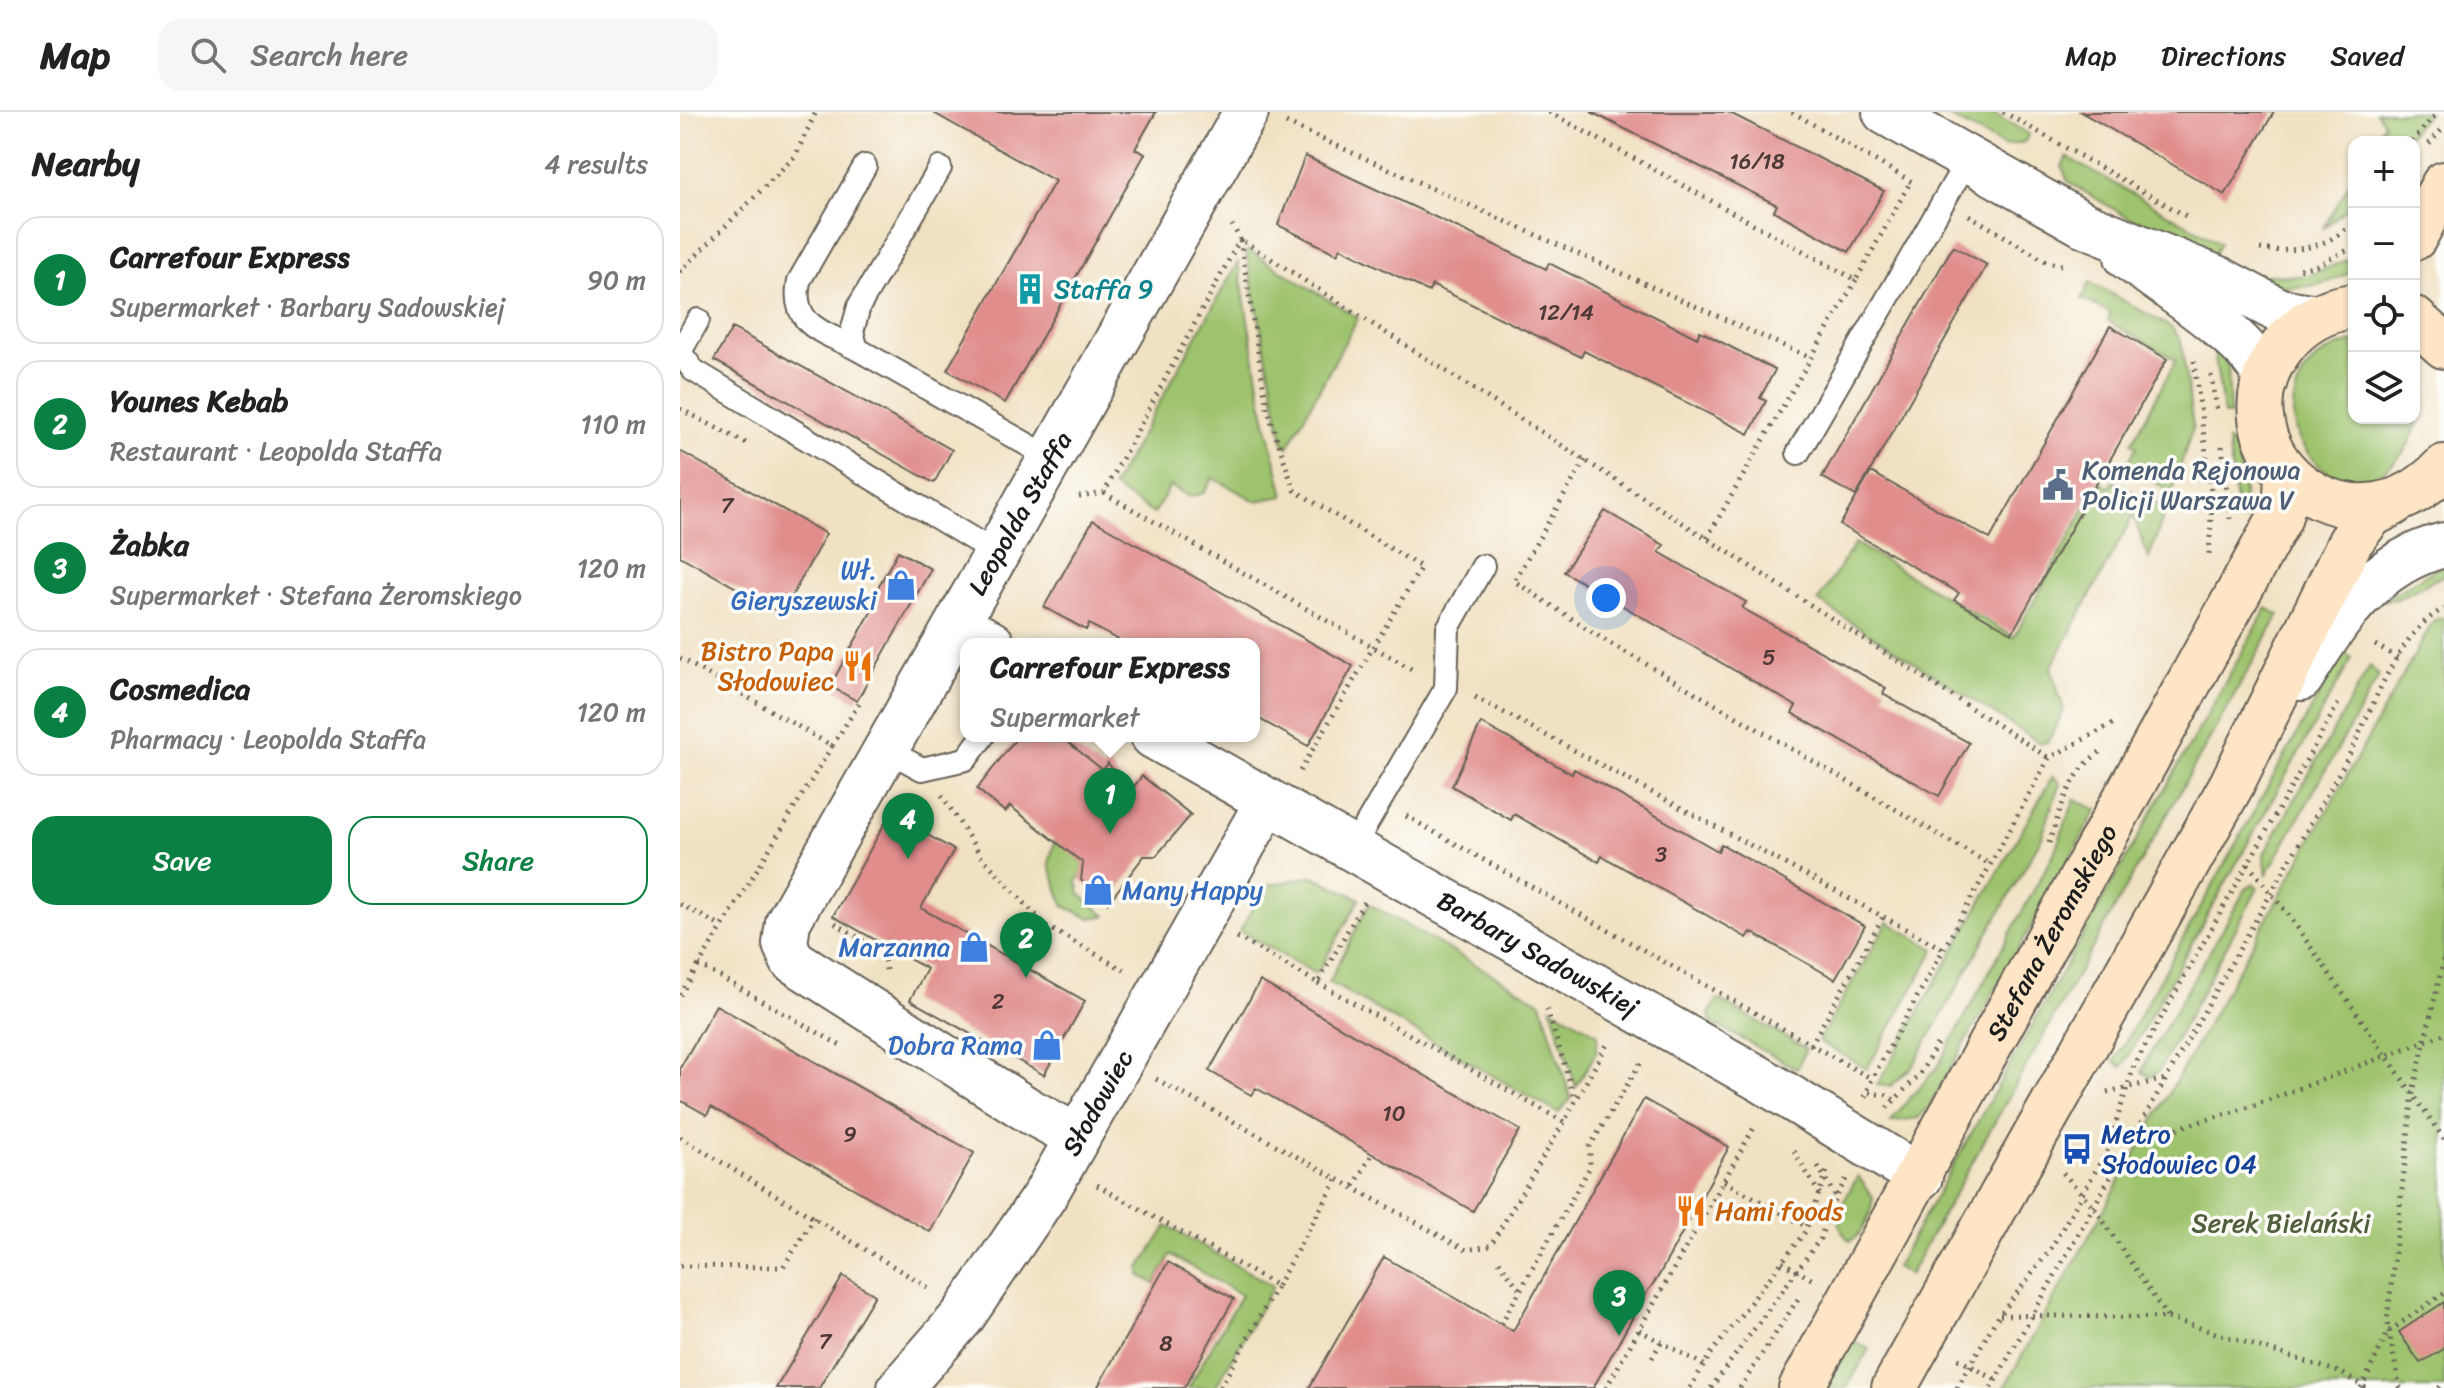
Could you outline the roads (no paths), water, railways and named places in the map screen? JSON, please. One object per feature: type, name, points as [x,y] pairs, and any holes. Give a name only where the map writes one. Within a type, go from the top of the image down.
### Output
[{"type":"main road","points":[[2420,227],[2444,184]]},
{"type":"main road","points":[[2335,311],[2289,337],[2265,380],[2262,397],[2264,429],[2273,452],[2287,473],[2312,494],[2343,506],[2425,487]]},
{"type":"main road","points":[[2420,324],[2444,346]]},
{"type":"main road","name":"Stefana Żeromskiego","points":[[1801,1388],[1920,1177],[2279,519],[2286,495],[2287,473]]},
{"type":"main road","points":[[1894,1388],[2232,784],[2350,542],[2371,515],[2425,487]]},
{"type":"street","name":"Leopolda Staffa","points":[[976,635],[999,555],[1246,112]]},
{"type":"street","points":[[1885,112],[2083,224],[2232,335],[2258,362],[2265,380]]},
{"type":"street","points":[[2083,224],[2219,279],[2280,311],[2335,311]]},
{"type":"street","points":[[2232,784],[2335,624],[2362,591],[2401,561],[2444,545]]},
{"type":"street","name":"Leopolda Staffa","points":[[960,656],[879,760],[788,922],[785,944],[792,960],[1031,1112],[1078,1137]]},
{"type":"street","name":"Barbary Sadowskiej","points":[[1168,742],[1283,787],[1352,849],[1760,1079],[1920,1177]]},
{"type":"street","name":"Słodowiec","points":[[900,1388],[963,1316],[1045,1195],[1283,787]]},
{"type":"lane","points":[[1798,453],[1968,159]]},
{"type":"lane","points":[[865,166],[799,281],[795,301],[805,321],[1053,459]]},
{"type":"lane","points":[[857,349],[852,332],[859,306],[940,168]]},
{"type":"lane","points":[[698,320],[680,352],[693,370],[999,555]]},
{"type":"lane","points":[[1352,849],[1446,688],[1448,628],[1483,566]]},
{"type":"lane","points":[[879,760],[922,769],[966,759],[979,742]]},
{"type":"place","name":"Staffa 9","points":[[1030,289]]},
{"type":"place","name":"Komenda Rejonowa Policji Warszawa V","points":[[2058,485]]},
{"type":"place","name":"Wł. Gieryszewski","points":[[901,585]]},
{"type":"place","name":"Bistro Papa Słodowiec","points":[[858,666]]},
{"type":"place","name":"Carrefour Express","points":[[1110,834]]},
{"type":"place","name":"Cosmedica","points":[[908,859]]},
{"type":"place","name":"Many Happy","points":[[1098,890]]},
{"type":"place","name":"Marzanna","points":[[974,947]]},
{"type":"place","name":"Younes Kebab","points":[[1026,978]]},
{"type":"place","name":"Dobra Rama","points":[[1047,1045]]},
{"type":"place","name":"Metro Słodowiec 04","points":[[2077,1149]]},
{"type":"place","name":"Hami foods","points":[[1691,1211]]},
{"type":"place","name":"Żabka","points":[[1619,1336]]},
{"type":"park label","name":"Serek Bielański","points":[[2281,1223]]}]
